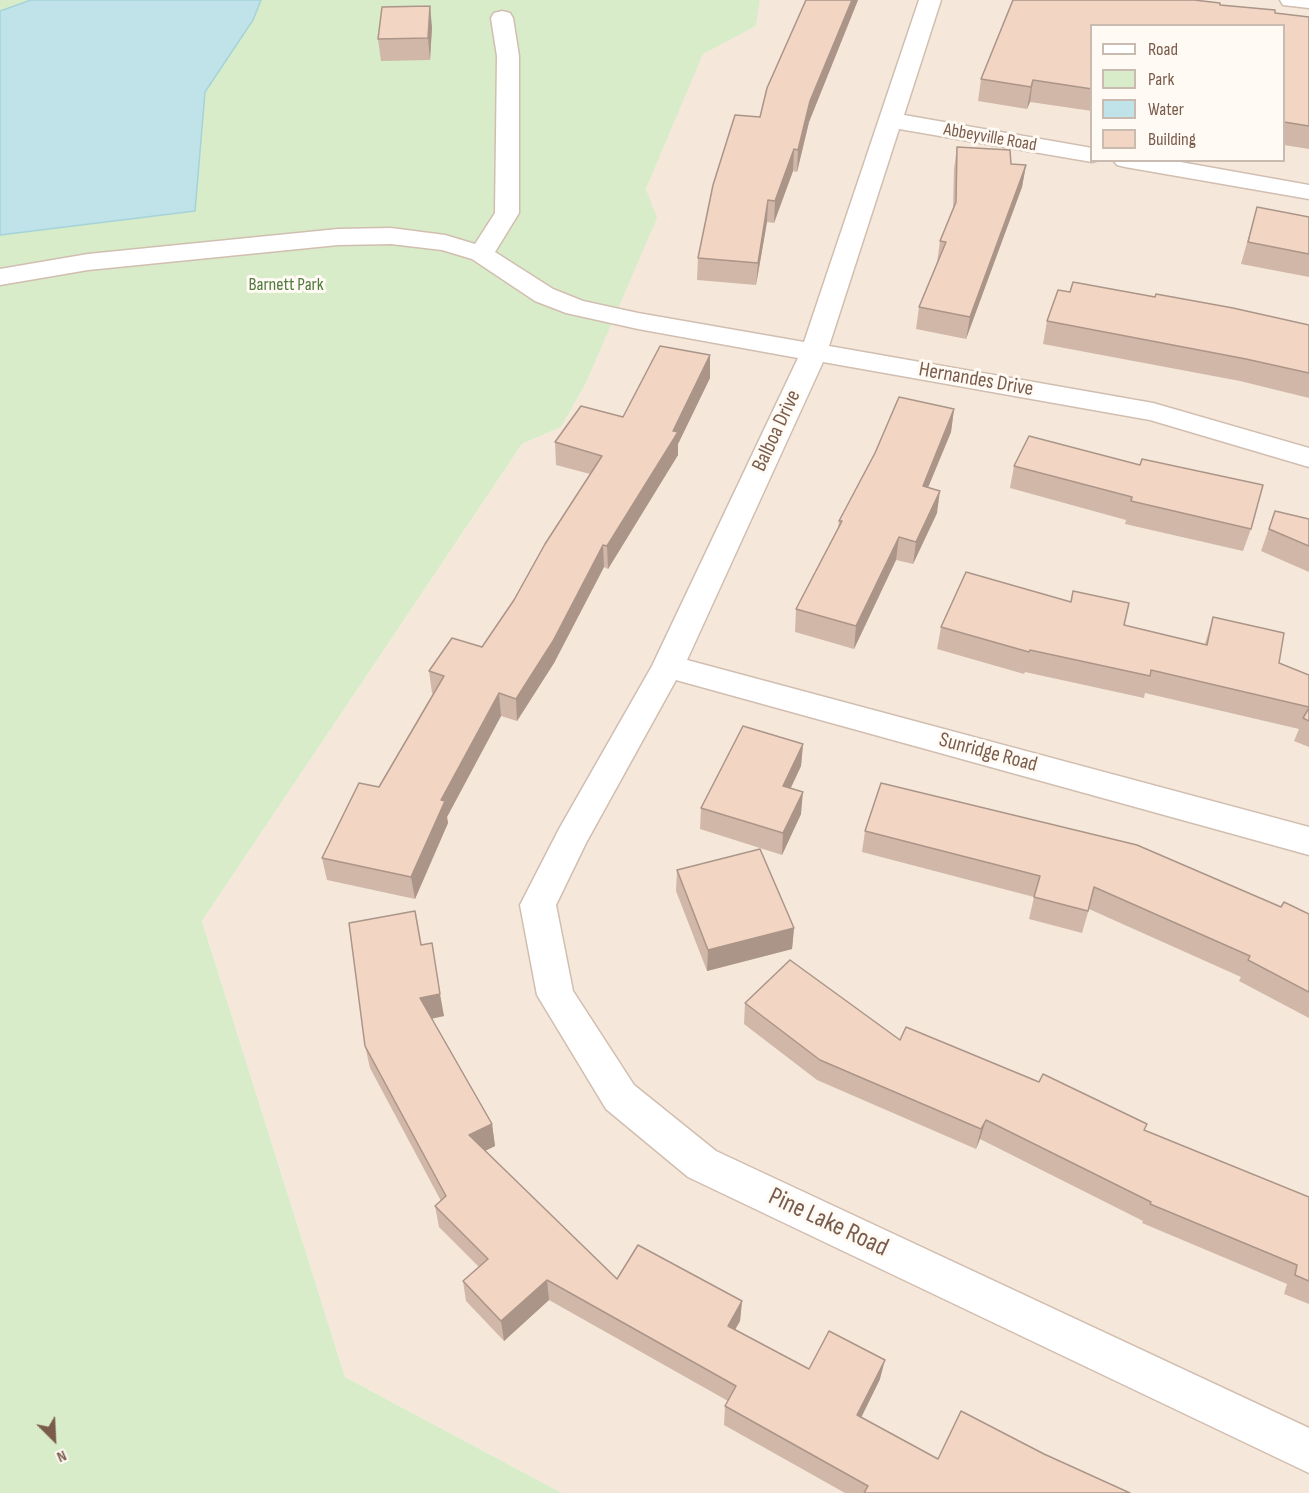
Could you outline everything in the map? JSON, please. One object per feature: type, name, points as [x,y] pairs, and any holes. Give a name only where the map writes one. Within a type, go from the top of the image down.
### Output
[{"type":"street","name":"Balboa Drive","points":[[571,838],[668,666],[814,352],[930,0]]},
{"type":"street","points":[[1291,0],[1309,2]]},
{"type":"street","points":[[481,254],[507,213],[508,56],[502,18]]},
{"type":"street","name":"Abbeyville Road","points":[[889,120],[1090,155]]},
{"type":"street","points":[[1136,162],[1309,192]]},
{"type":"street","name":"Hernandes Drive","points":[[0,277],[88,262],[338,237],[391,236],[445,243],[481,254],[544,296],[575,307],[638,321],[1153,412],[1309,458]]},
{"type":"street","name":"Sunridge Road","points":[[668,666],[1309,841]]},
{"type":"street","name":"Pine Lake Road","points":[[571,838],[538,905],[555,995],[620,1097],[702,1164],[1309,1451]]},
{"type":"shaded area","points":[[760,0],[1309,0],[1309,1493],[562,1493],[345,1377],[202,921],[522,444],[561,427],[586,383],[656,218],[646,189],[703,53],[756,26]]},
{"type":"green space","name":"Barnett Park","points":[[0,0],[760,0],[756,26],[703,54],[646,189],[657,218],[586,383],[561,427],[522,444],[202,921],[345,1377],[562,1493],[0,1493]]},
{"type":"water","points":[[31,0],[261,0],[253,20],[205,92],[195,211],[0,235],[0,11]]},
{"type":"building","points":[[806,0],[852,0],[810,101],[798,150],[794,149],[775,201],[768,200],[758,263],[698,258],[713,185],[735,115],[760,117],[767,88]]},
{"type":"building","points":[[1013,0],[1194,0],[1275,10],[1275,13],[1309,17],[1309,126],[1285,122],[1285,24],[1090,24],[1090,89],[1033,80],[1031,87],[981,79]]},
{"type":"building","points":[[430,6],[428,38],[378,39],[382,7]]},
{"type":"building","points":[[957,147],[1010,150],[1011,164],[1026,165],[970,317],[919,307],[946,242],[940,241],[956,202]]},
{"type":"building","points":[[1257,207],[1309,217],[1309,254],[1248,242]]},
{"type":"building","points":[[1073,282],[1233,308],[1309,325],[1309,373],[1047,321],[1058,290],[1070,292]]},
{"type":"building","points":[[660,346],[710,355],[673,431],[678,432],[607,546],[603,545],[553,641],[516,699],[499,693],[441,800],[445,801],[411,877],[322,858],[359,783],[379,787],[444,676],[429,671],[452,638],[482,647],[514,600],[545,544],[602,456],[555,442],[581,406],[623,417]]},
{"type":"building","points":[[899,397],[954,409],[923,486],[940,491],[916,542],[899,537],[856,626],[796,609],[842,521],[839,521],[875,453]]},
{"type":"building","points":[[1029,436],[1140,465],[1142,459],[1263,485],[1251,529],[1131,501],[1132,497],[1014,466]]},
{"type":"building","points":[[1275,511],[1309,519],[1309,546],[1269,529]]},
{"type":"building","points":[[966,572],[1071,602],[1073,591],[1129,603],[1124,625],[1207,645],[1213,617],[1284,633],[1279,663],[1309,675],[1309,707],[1151,670],[1150,676],[1030,650],[1029,652],[941,627]]},
{"type":"building","points":[[1309,708],[1309,721],[1303,718]]},
{"type":"building","points":[[743,726],[803,744],[783,786],[803,792],[783,833],[701,808]]},
{"type":"building","points":[[881,783],[1137,845],[1281,907],[1284,902],[1309,914],[1309,992],[1248,960],[1250,956],[1094,887],[1088,911],[1034,897],[1040,876],[865,831]]},
{"type":"building","points":[[760,849],[794,928],[708,950],[677,870]]},
{"type":"building","points":[[415,911],[421,945],[432,943],[440,994],[420,998],[492,1124],[469,1135],[617,1279],[638,1245],[742,1301],[728,1326],[809,1369],[829,1331],[885,1360],[857,1415],[938,1459],[961,1411],[1044,1454],[1130,1493],[864,1493],[868,1486],[725,1406],[736,1386],[547,1280],[501,1321],[463,1281],[488,1259],[435,1206],[446,1196],[365,1046],[349,923]]},
{"type":"building","points":[[790,960],[900,1040],[906,1027],[1039,1082],[1043,1074],[1147,1124],[1144,1130],[1309,1197],[1309,1281],[1295,1275],[1297,1265],[1150,1204],[1151,1202],[986,1120],[981,1129],[820,1060],[745,1003]]}]
